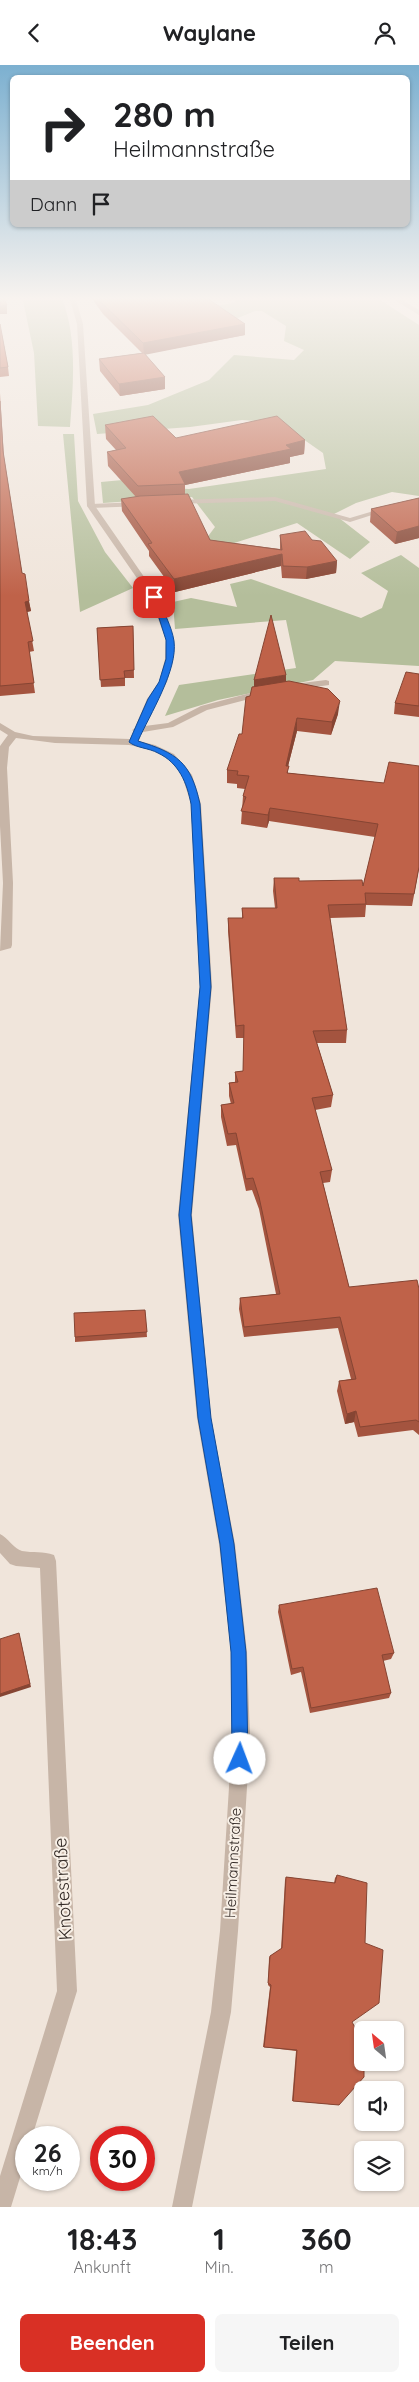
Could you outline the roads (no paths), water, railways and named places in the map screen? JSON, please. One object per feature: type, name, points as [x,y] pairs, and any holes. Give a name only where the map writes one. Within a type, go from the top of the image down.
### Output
[{"type":"street","points":[[83,396],[86,463],[91,506],[154,597],[170,640],[170,659],[163,682],[137,730],[133,742]]},
{"type":"street","points":[[167,502],[275,499],[350,520],[399,506]]},
{"type":"street","points":[[91,506],[148,503]]},
{"type":"street","points":[[137,730],[170,725],[204,708],[278,689],[326,683]]},
{"type":"street","points":[[0,726],[14,734],[4,747],[2,768],[8,883],[4,946]]},
{"type":"street","name":"Heilmannstraße","points":[[14,734],[51,739],[133,742],[162,751],[178,763],[192,784],[196,804],[206,987],[185,1215],[204,1418],[227,1544],[238,1652],[241,1739],[229,1931],[220,2012],[182,2207]]},
{"type":"street","name":"Knotestraße","points":[[0,1542],[16,1558],[48,1561],[67,1991],[1,2207]]}]
